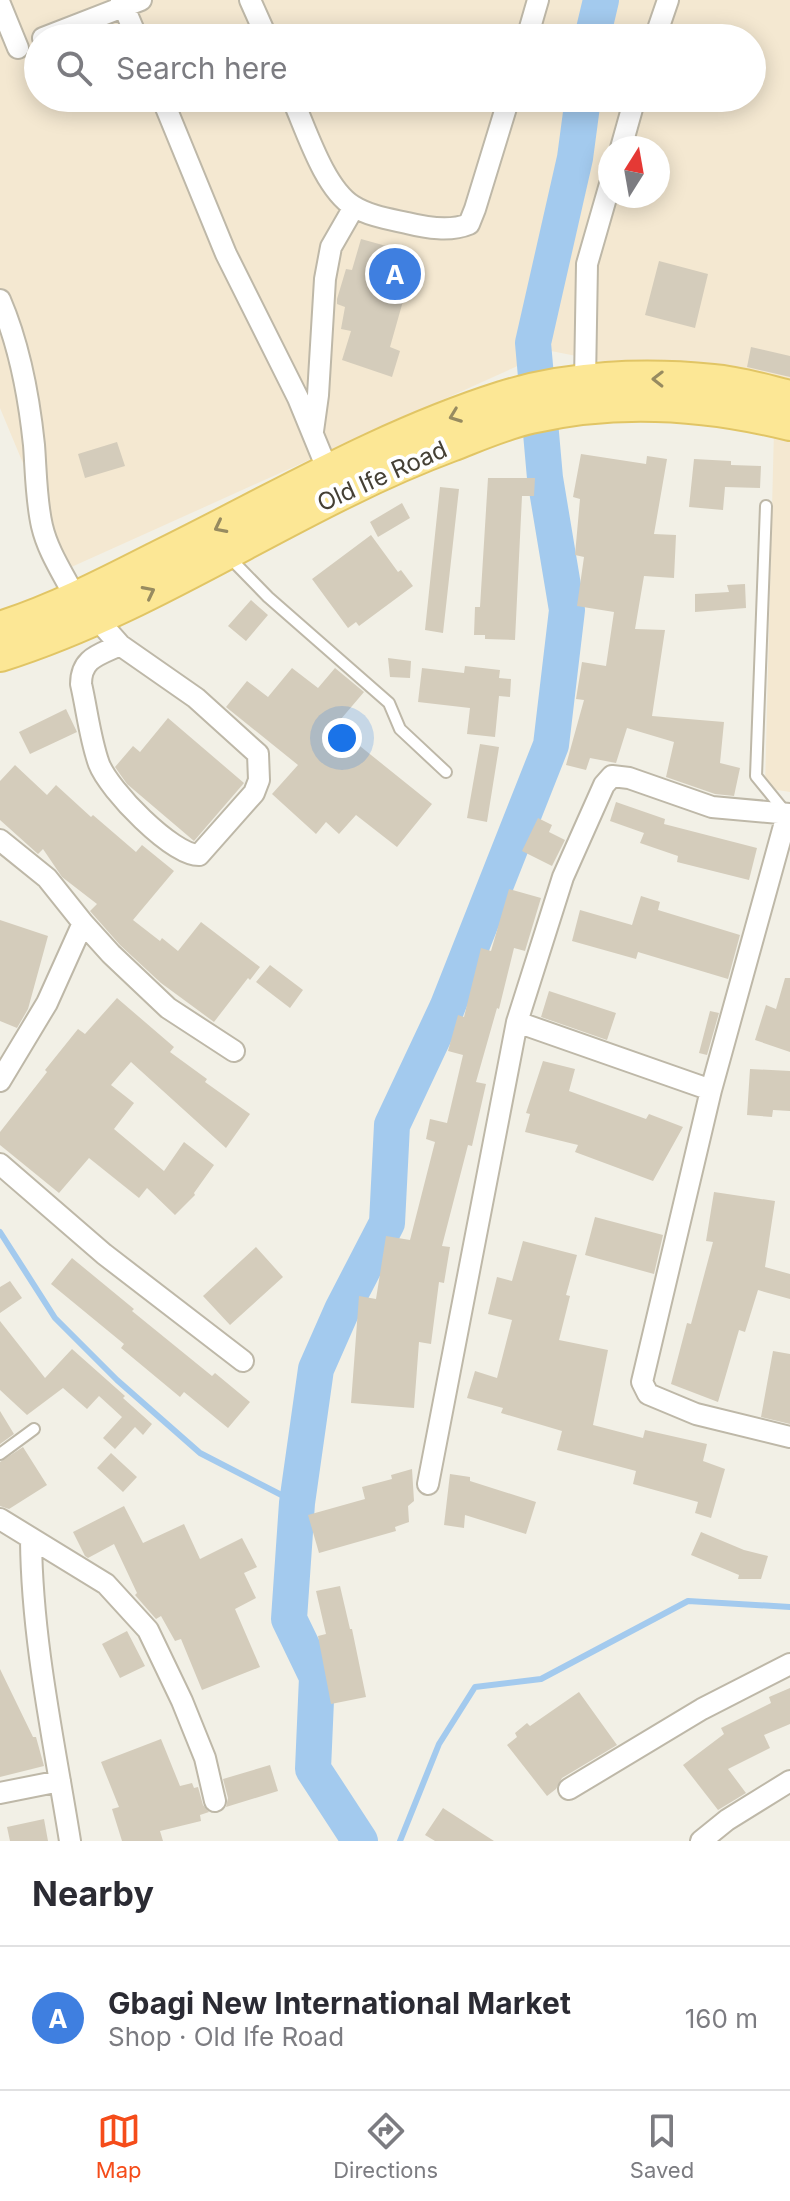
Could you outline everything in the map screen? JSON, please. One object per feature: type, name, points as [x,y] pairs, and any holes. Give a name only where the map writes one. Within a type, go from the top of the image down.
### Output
[{"type":"main road","name":"Old Ife Road","points":[[0,628],[87,609],[225,553],[337,493],[585,381],[654,378],[713,394],[790,424]]},
{"type":"main road","name":"Old Ife Road","points":[[0,655],[87,609],[328,471],[414,431],[530,405],[589,407],[654,404],[713,394],[790,397]]},
{"type":"street","points":[[250,0],[261,24]]},
{"type":"street","points":[[531,24],[538,0]]},
{"type":"street","points":[[660,24],[668,0]]},
{"type":"street","points":[[76,24],[129,2],[134,24]]},
{"type":"street","points":[[0,4],[9,52]]},
{"type":"street","points":[[168,112],[226,254],[313,431],[328,471]]},
{"type":"street","points":[[298,112],[324,171],[341,197],[354,207],[369,214],[421,226],[458,229],[469,224],[505,112]]},
{"type":"street","points":[[624,136],[631,112]]},
{"type":"street","points":[[313,431],[325,279],[331,247],[354,207]]},
{"type":"street","points":[[585,381],[587,264],[603,208]]},
{"type":"street","points":[[0,300],[24,383],[41,525],[52,554],[87,609],[120,645],[196,698],[258,754],[259,780],[254,793],[199,855],[182,851],[169,843],[111,784],[99,766],[81,674],[88,659],[120,645]]},
{"type":"street","points":[[428,1484],[517,1022],[563,877],[598,797],[612,776],[629,778],[712,807],[788,814],[711,1090],[642,1382],[648,1394],[696,1414],[790,1437]]},
{"type":"street","points":[[0,840],[47,878],[111,954],[168,1008],[234,1051]]},
{"type":"street","points":[[0,1081],[47,1003],[83,923]]},
{"type":"street","points":[[517,1022],[711,1090]]},
{"type":"street","points":[[0,1164],[104,1254],[243,1361]]},
{"type":"street","points":[[0,1519],[106,1584],[148,1630],[199,1743],[215,1801]]},
{"type":"street","points":[[31,1540],[31,1586],[40,1668],[70,1841]]},
{"type":"street","points":[[569,1789],[702,1709],[790,1664]]},
{"type":"street","points":[[0,1793],[60,1781]]},
{"type":"street","points":[[701,1841],[727,1820],[790,1781]]},
{"type":"lane","points":[[766,506],[756,776],[788,814]]},
{"type":"lane","points":[[225,553],[268,597],[389,703],[400,729],[446,772]]},
{"type":"lane","points":[[0,1454],[34,1429]]},
{"type":"shaded area","points":[[0,0],[790,0],[790,398],[551,351],[67,569],[0,408]]},
{"type":"shaded area","points":[[774,429],[790,433],[790,792],[765,788]]},
{"type":"building","points":[[361,239],[397,249],[387,281],[407,287],[390,347],[400,351],[392,377],[342,360],[351,331],[341,329],[345,307],[337,304],[337,299],[346,269],[352,270]]},
{"type":"building","points":[[659,261],[708,274],[695,328],[645,315]]},
{"type":"building","points":[[751,347],[790,356],[790,377],[747,367]]},
{"type":"building","points":[[117,442],[125,466],[85,478],[78,454]]},
{"type":"building","points":[[581,454],[646,464],[647,456],[667,459],[654,534],[676,535],[674,578],[644,576],[635,629],[665,630],[652,716],[724,722],[720,763],[740,768],[734,796],[715,794],[666,777],[674,742],[627,728],[616,763],[590,758],[586,770],[566,765],[584,700],[576,699],[582,662],[606,666],[614,612],[577,606],[584,557],[575,555],[580,499],[573,497]]},
{"type":"building","points":[[694,459],[761,466],[760,488],[725,487],[723,510],[689,507]]},
{"type":"building","points":[[488,478],[535,478],[534,496],[522,496],[515,640],[485,639],[485,635],[474,635],[475,607],[480,607]]},
{"type":"building","points":[[440,487],[459,489],[443,633],[425,630]]},
{"type":"building","points":[[402,503],[410,518],[378,537],[370,522]]},
{"type":"building","points":[[371,535],[398,572],[401,570],[413,586],[359,626],[356,622],[348,628],[312,579]]},
{"type":"building","points":[[745,584],[746,608],[695,612],[695,594],[729,592],[727,585]]},
{"type":"building","points":[[251,600],[268,615],[246,641],[228,626]]},
{"type":"building","points":[[388,658],[411,661],[410,678],[390,677]]},
{"type":"building","points":[[465,666],[500,670],[499,678],[511,679],[510,697],[499,696],[495,737],[467,734],[470,708],[418,702],[422,668],[464,673]]},
{"type":"building","points":[[292,668],[318,688],[335,668],[364,692],[335,726],[432,804],[397,847],[356,815],[339,834],[326,822],[316,834],[272,794],[298,765],[226,707],[247,681],[268,697]]},
{"type":"building","points":[[66,709],[77,732],[30,754],[19,732]]},
{"type":"building","points":[[168,718],[244,783],[194,841],[127,784],[115,767],[133,746],[140,752]]},
{"type":"building","points":[[480,744],[499,747],[487,822],[467,818]]},
{"type":"building","points":[[15,765],[47,795],[56,785],[136,852],[142,845],[174,871],[133,920],[178,951],[201,922],[260,967],[214,1022],[161,983],[120,945],[90,911],[97,904],[62,877],[43,849],[38,854],[0,820],[0,781]]},
{"type":"building","points":[[616,802],[665,819],[664,824],[757,848],[749,880],[677,862],[678,856],[640,843],[644,833],[610,821]]},
{"type":"building","points":[[538,818],[552,825],[549,832],[565,840],[552,866],[522,851]]},
{"type":"building","points":[[509,889],[541,898],[525,951],[514,948],[476,1082],[486,1084],[472,1146],[468,1145],[442,1246],[450,1247],[444,1283],[439,1282],[431,1344],[419,1342],[414,1408],[351,1403],[359,1296],[376,1299],[386,1236],[410,1240],[435,1142],[426,1139],[430,1119],[447,1123],[463,1055],[448,1051],[458,1015],[464,1017],[481,948],[491,951]]},
{"type":"building","points":[[641,896],[660,902],[658,910],[740,935],[728,979],[638,952],[636,959],[572,941],[580,910],[632,925]]},
{"type":"building","points":[[0,920],[48,936],[28,1009],[17,1028],[0,1021]]},
{"type":"building","points":[[270,965],[303,990],[290,1008],[256,982]]},
{"type":"building","points":[[785,978],[790,978],[790,1052],[755,1040],[766,1005],[776,1009]]},
{"type":"building","points":[[549,991],[616,1013],[607,1040],[541,1017]]},
{"type":"building","points":[[117,998],[174,1047],[170,1052],[250,1114],[226,1148],[131,1062],[111,1085],[134,1103],[114,1129],[164,1171],[184,1142],[214,1165],[195,1195],[175,1215],[147,1188],[139,1198],[89,1158],[59,1193],[0,1145],[0,1132],[47,1072],[45,1070],[78,1029],[85,1034]]},
{"type":"building","points":[[710,1011],[719,1013],[707,1055],[699,1053]]},
{"type":"building","points":[[543,1061],[575,1069],[569,1091],[646,1119],[649,1114],[683,1127],[653,1181],[575,1152],[578,1145],[525,1132],[530,1114],[526,1113]]},
{"type":"building","points":[[750,1069],[790,1071],[790,1111],[773,1110],[772,1117],[747,1115]]},
{"type":"building","points":[[714,1192],[775,1201],[765,1267],[790,1274],[790,1299],[758,1290],[745,1332],[739,1330],[718,1402],[671,1384],[713,1242],[706,1241]]},
{"type":"building","points":[[595,1217],[663,1235],[654,1274],[585,1255]]},
{"type":"building","points":[[523,1241],[577,1255],[566,1295],[570,1296],[559,1340],[608,1350],[593,1425],[643,1438],[645,1430],[707,1444],[703,1461],[725,1469],[711,1518],[695,1513],[698,1502],[633,1484],[636,1471],[557,1450],[562,1431],[501,1413],[503,1408],[467,1398],[475,1371],[497,1378],[512,1320],[488,1314],[497,1277],[512,1281]]},
{"type":"building","points":[[256,1247],[283,1277],[230,1325],[203,1296]]},
{"type":"building","points":[[72,1258],[212,1376],[215,1373],[250,1402],[228,1428],[184,1392],[180,1397],[121,1348],[124,1344],[51,1284]]},
{"type":"building","points":[[10,1281],[22,1298],[0,1313],[0,1287]]},
{"type":"building","points":[[0,1321],[45,1378],[72,1349],[152,1424],[143,1435],[135,1427],[115,1449],[103,1438],[122,1417],[99,1396],[87,1409],[63,1388],[27,1415],[0,1390]]},
{"type":"building","points":[[773,1351],[790,1354],[790,1424],[761,1417]]},
{"type":"building","points":[[0,1411],[14,1434],[0,1444]]},
{"type":"building","points":[[23,1447],[47,1485],[9,1509],[0,1506],[0,1462]]},
{"type":"building","points":[[111,1453],[137,1477],[123,1492],[97,1468]]},
{"type":"building","points":[[412,1469],[414,1501],[408,1506],[409,1522],[395,1527],[396,1531],[319,1553],[308,1515],[365,1499],[362,1487],[392,1479],[391,1475]]},
{"type":"building","points":[[450,1474],[470,1477],[470,1481],[536,1502],[526,1534],[465,1515],[464,1528],[444,1525]]},
{"type":"building","points":[[124,1506],[143,1543],[184,1524],[200,1559],[242,1538],[257,1567],[244,1573],[256,1598],[235,1609],[260,1667],[202,1690],[181,1639],[175,1641],[161,1616],[156,1619],[135,1595],[137,1593],[114,1544],[88,1558],[85,1556],[73,1532]]},
{"type":"building","points":[[701,1532],[744,1550],[768,1556],[761,1579],[738,1579],[739,1575],[691,1555]]},
{"type":"building","points":[[340,1586],[366,1697],[331,1704],[318,1636],[326,1634],[316,1591]]},
{"type":"building","points":[[127,1631],[145,1666],[120,1678],[102,1644]]},
{"type":"building","points":[[0,1669],[33,1737],[36,1737],[44,1766],[0,1777]]},
{"type":"building","points":[[790,1688],[790,1724],[764,1735],[770,1748],[728,1769],[746,1793],[718,1810],[683,1765],[724,1734],[721,1728],[771,1703],[769,1697]]},
{"type":"building","points":[[579,1692],[617,1745],[562,1778],[556,1789],[547,1796],[507,1745],[527,1723],[530,1726]]},
{"type":"building","points":[[161,1739],[180,1786],[192,1783],[194,1788],[198,1787],[203,1805],[209,1812],[200,1815],[201,1821],[160,1831],[163,1841],[122,1841],[112,1809],[119,1807],[101,1762]]},
{"type":"building","points":[[270,1765],[278,1791],[226,1807],[228,1798],[223,1779]]},
{"type":"building","points":[[443,1808],[494,1841],[435,1841],[425,1835]]},
{"type":"building","points":[[44,1819],[48,1841],[10,1841],[7,1827]]},
{"type":"waterway","points":[[595,24],[601,0]]},
{"type":"waterway","points":[[360,1841],[313,1769],[317,1677],[289,1619],[297,1503],[316,1369],[342,1310],[387,1223],[392,1125],[447,1008],[551,745],[567,610],[545,478],[533,343],[575,158],[581,112]]},
{"type":"waterway","points":[[0,1232],[55,1318],[117,1380],[200,1453],[297,1503]]},
{"type":"waterway","points":[[400,1841],[439,1744],[475,1687],[541,1679],[688,1601],[790,1607]]},
{"type":"place","name":"Gbagi New International Market","points":[[395,274]]}]
